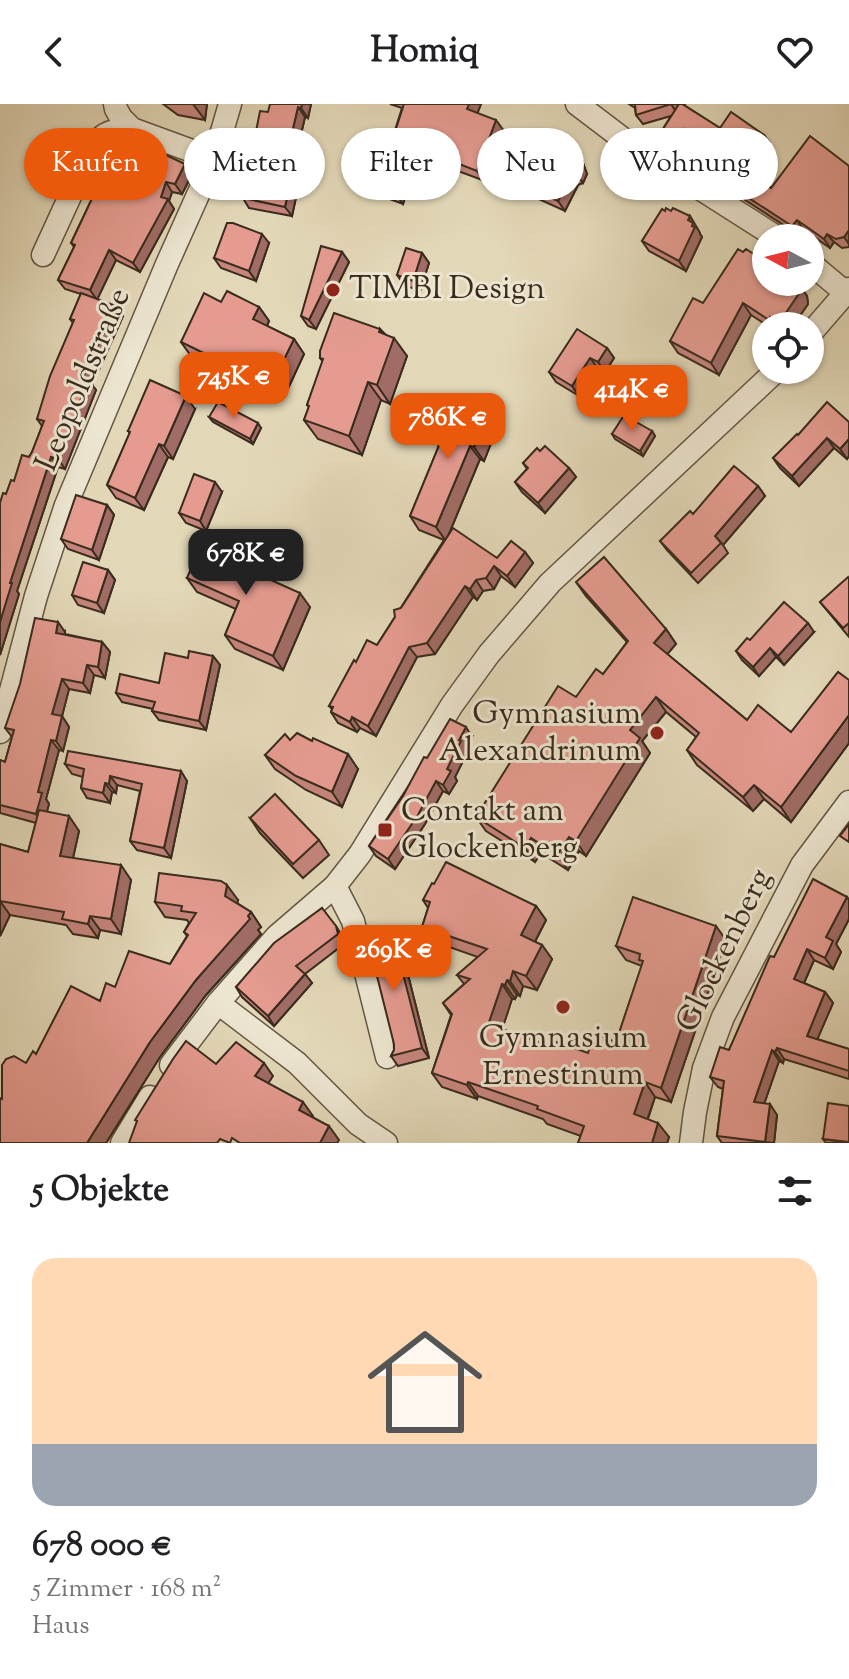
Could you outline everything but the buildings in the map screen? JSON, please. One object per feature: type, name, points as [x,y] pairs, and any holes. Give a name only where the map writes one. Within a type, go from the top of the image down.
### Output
[{"type":"street","points":[[115,104],[121,118],[131,128]]},
{"type":"street","name":"Leopoldstraße","points":[[223,128],[230,104]]},
{"type":"street","points":[[588,107],[627,142],[755,224]]},
{"type":"street","points":[[43,255],[68,200]]},
{"type":"street","name":"Leopoldstraße","points":[[0,732],[36,596],[66,505],[196,200]]},
{"type":"street","points":[[824,274],[847,291],[824,318]]},
{"type":"street","points":[[122,1143],[171,1065],[218,1003],[277,936],[335,886],[360,854],[452,705],[489,654],[550,583],[762,384]]},
{"type":"street","name":"Glockenberg","points":[[691,1143],[704,1068],[723,1017],[802,865],[849,802]]},
{"type":"street","points":[[335,886],[353,921],[387,1057]]},
{"type":"street","points":[[218,1003],[297,1063],[358,1124],[386,1143]]},
{"type":"place","name":"TIMBI Design","points":[[333,290]]},
{"type":"place","name":"Gymnasium Alexandrinum","points":[[657,733]]},
{"type":"place","name":"Contakt am Glockenberg","points":[[385,830]]},
{"type":"place","name":"Gymnasium Ernestinum","points":[[563,1007]]}]
